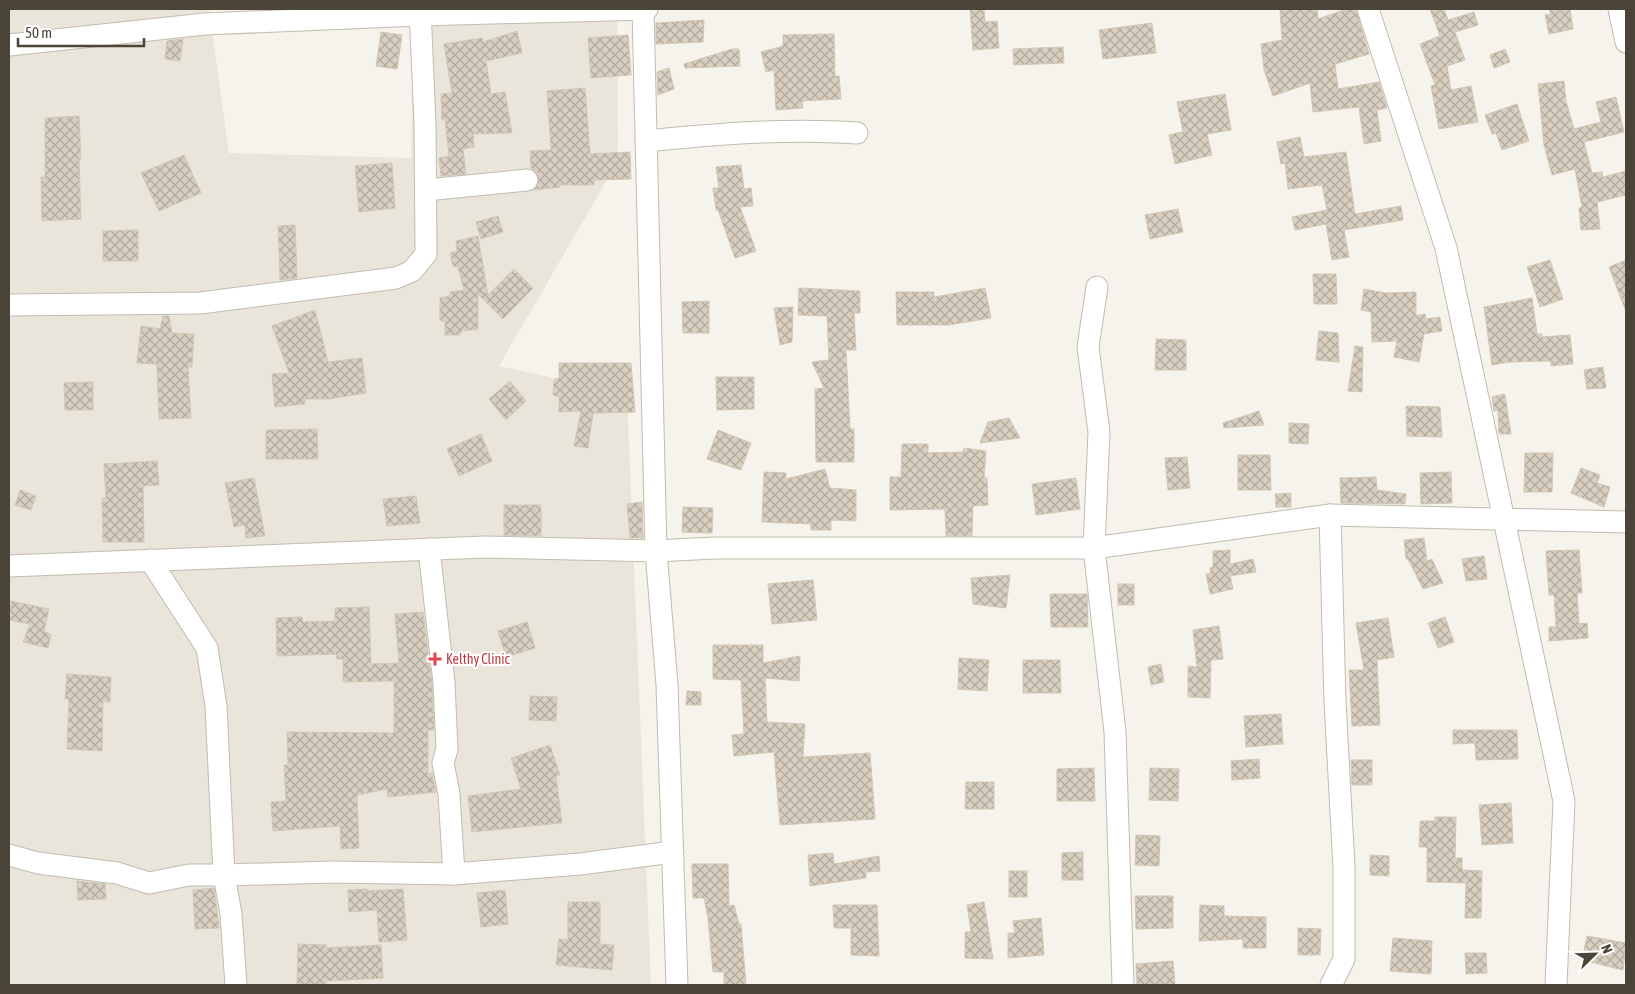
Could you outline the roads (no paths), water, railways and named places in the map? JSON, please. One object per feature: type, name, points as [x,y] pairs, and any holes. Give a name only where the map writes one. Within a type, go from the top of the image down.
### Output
[{"type":"street","points":[[643,9],[656,551],[667,685],[677,985]]},
{"type":"street","points":[[9,45],[205,17],[647,9]]},
{"type":"street","points":[[1368,9],[1446,248],[1564,801],[1556,985]]},
{"type":"street","points":[[1619,9],[1626,42]]},
{"type":"street","points":[[9,304],[200,303],[396,278],[412,271],[426,254],[426,190],[420,12]]},
{"type":"street","points":[[646,141],[709,135],[810,130],[857,133]]},
{"type":"street","points":[[426,190],[526,180]]},
{"type":"street","points":[[1097,287],[1088,347],[1100,432],[1094,548],[1115,732],[1123,985]]},
{"type":"street","points":[[1330,515],[1335,702],[1344,867],[1344,960],[1331,985]]},
{"type":"street","points":[[9,566],[485,547],[656,551],[715,548],[1094,548],[1330,515],[1626,522]]},
{"type":"street","points":[[429,549],[444,683],[446,749],[443,763],[449,794],[454,874]]},
{"type":"street","points":[[150,560],[207,648],[216,706],[224,875],[231,914],[236,985]]},
{"type":"street","points":[[9,855],[38,862],[117,873],[149,883],[189,875],[333,872],[454,874],[580,864],[673,852]]},
{"type":"place","name":"Kelthy Clinic","points":[[435,659]]}]
